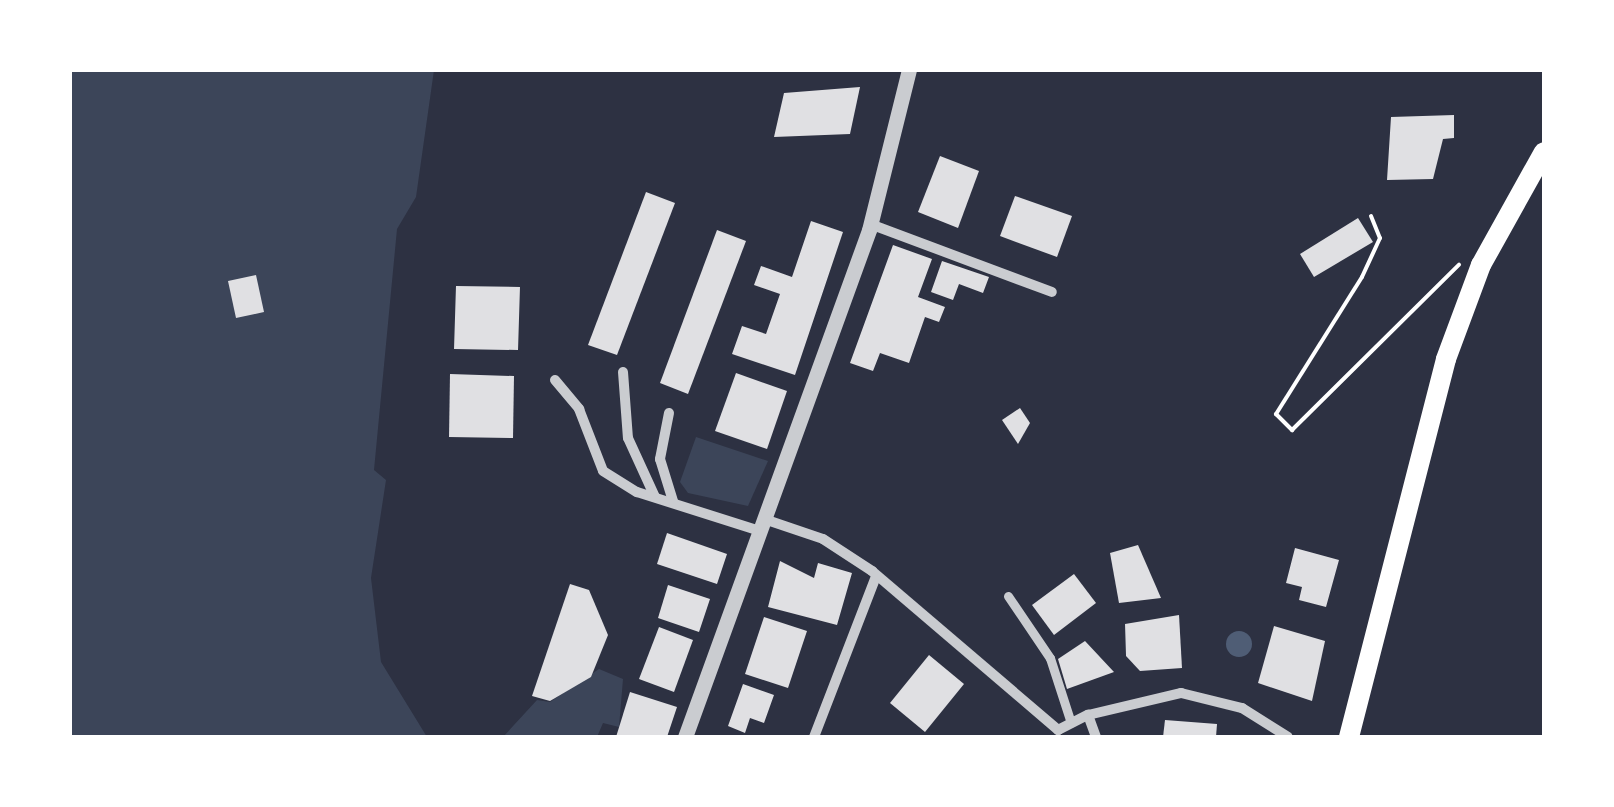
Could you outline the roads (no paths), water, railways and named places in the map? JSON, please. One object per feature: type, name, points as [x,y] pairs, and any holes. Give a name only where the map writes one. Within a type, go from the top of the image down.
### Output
[{"type":"main road","points":[[1350,737],[1446,358],[1480,265],[1544,152]]},
{"type":"street","points":[[685,737],[870,224],[909,70]]},
{"type":"street","points":[[870,224],[1052,292]]},
{"type":"street","points":[[623,372],[628,438],[655,496]]},
{"type":"street","points":[[554,380],[579,409],[603,471],[655,496],[823,539],[876,576],[1058,730]]},
{"type":"street","points":[[668,414],[660,460],[674,501]]},
{"type":"street","points":[[814,737],[876,576]]},
{"type":"street","points":[[1008,596],[1050,658],[1071,723]]},
{"type":"street","points":[[1047,737],[1088,714],[1180,693],[1242,708],[1288,737]]},
{"type":"street","points":[[1088,714],[1096,737]]}]
